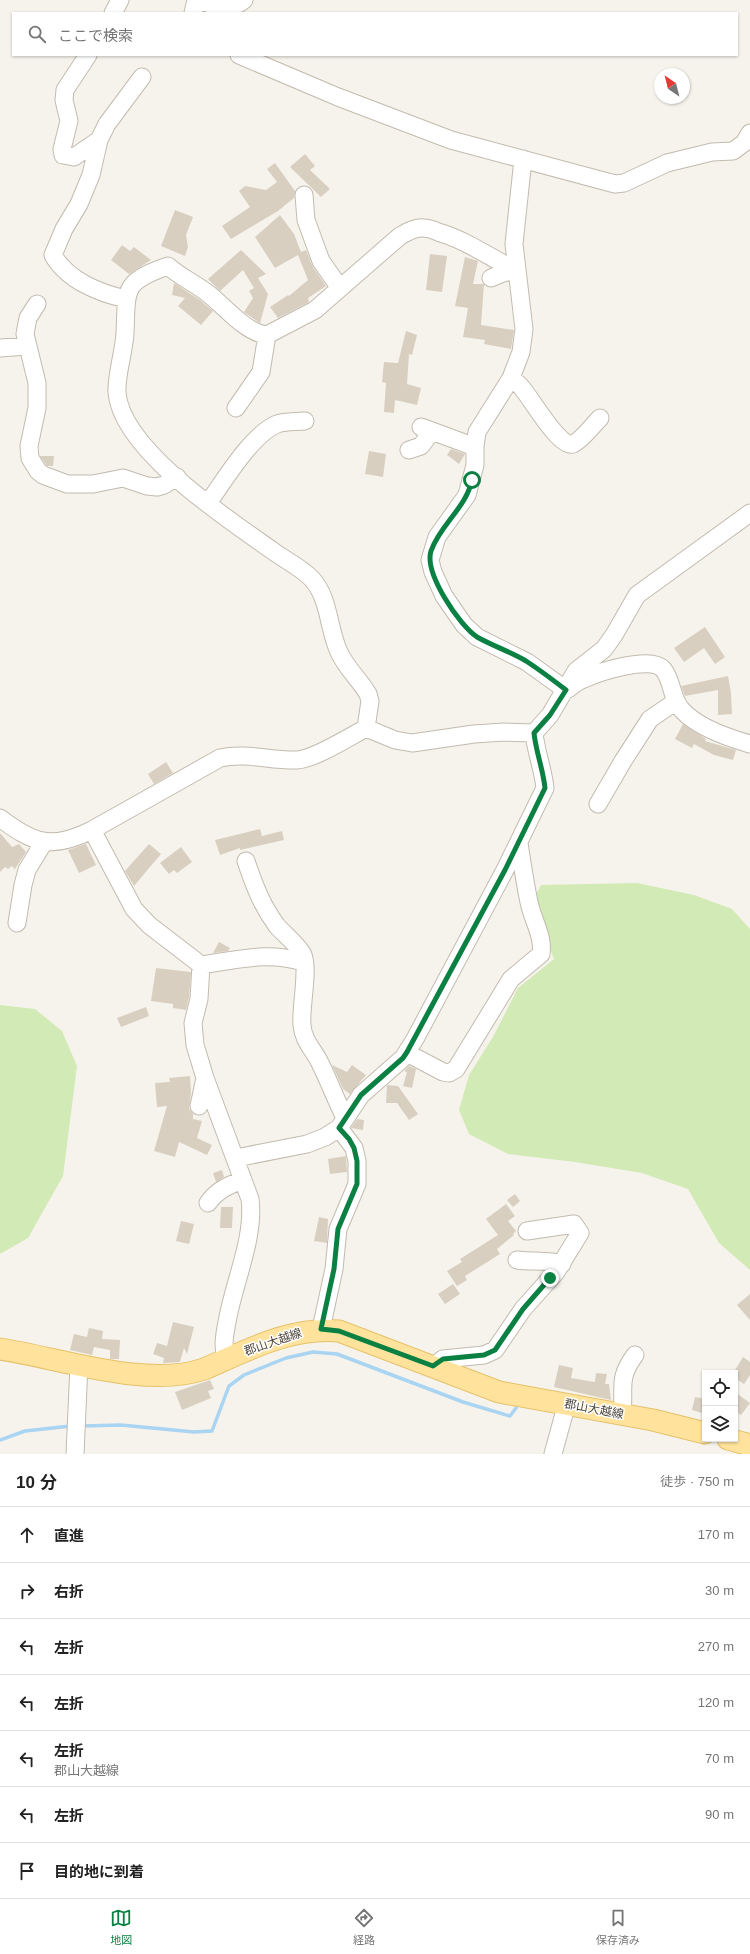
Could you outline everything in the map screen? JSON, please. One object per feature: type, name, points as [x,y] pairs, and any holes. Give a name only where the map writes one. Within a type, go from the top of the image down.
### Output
[{"type":"main road","name":"郡山大越線","points":[[0,1349],[79,1365],[148,1376],[177,1376],[191,1373],[286,1336],[321,1329],[339,1331],[499,1392],[567,1403],[702,1432]]},
{"type":"main road","points":[[738,1442],[750,1445]]},
{"type":"street","points":[[114,12],[120,0]]},
{"type":"street","points":[[193,12],[196,0]]},
{"type":"street","points":[[201,0],[206,3],[231,7],[244,0]]},
{"type":"street","points":[[87,56],[65,90],[64,100],[69,121],[62,148],[63,155],[74,157],[99,140]]},
{"type":"street","points":[[241,56],[338,97],[451,140],[615,184],[624,183],[667,162],[712,152],[733,151],[744,143],[750,133]]},
{"type":"street","points":[[126,299],[113,296],[72,277],[58,264],[53,255],[64,229],[80,204],[91,175],[99,140],[107,124],[142,77]]},
{"type":"street","points":[[523,159],[514,244],[515,270],[524,329],[521,352],[511,378],[478,432],[475,447],[475,465],[470,488],[463,502],[437,537],[430,560],[433,572],[444,596],[464,625],[477,636],[527,662],[566,690]]},
{"type":"street","points":[[304,195],[306,220],[321,261],[340,288]]},
{"type":"street","points":[[366,728],[370,701],[368,694],[339,652],[326,610],[323,594],[311,579],[208,503],[177,478],[149,452],[123,416],[117,392],[125,334],[126,299],[133,283],[152,271],[168,266],[206,292],[243,324],[254,331],[267,335],[315,310],[400,236],[416,229],[424,228],[450,235],[515,270]]},
{"type":"street","points":[[492,278],[515,270]]},
{"type":"street","points":[[37,304],[28,318],[25,334],[26,346],[37,383],[37,408],[29,446],[30,458],[40,473],[67,484],[93,484],[124,478],[147,486],[157,487],[177,478]]},
{"type":"street","points":[[236,408],[261,372],[267,335]]},
{"type":"street","points":[[0,348],[26,346]]},
{"type":"street","points":[[511,378],[522,388],[558,437],[567,444],[571,444],[576,441],[600,418]]},
{"type":"street","points":[[208,503],[246,452],[265,431],[279,423],[305,421]]},
{"type":"street","points":[[409,450],[421,446],[427,429],[475,447]]},
{"type":"street","points":[[236,1158],[307,1144],[325,1137],[342,1123],[361,1095],[403,1058],[519,843],[545,788],[544,774],[536,748],[534,733],[550,715],[576,671],[604,649],[611,640],[637,595],[750,513]]},
{"type":"street","points":[[566,690],[583,679],[602,673],[639,663],[655,663],[664,670],[669,679],[675,702],[682,711],[712,730],[750,744]]},
{"type":"street","points":[[598,804],[650,719],[675,702]]},
{"type":"street","points":[[0,818],[30,837],[44,842],[58,842],[76,838],[92,830],[220,758],[240,755],[299,760],[311,756],[366,728],[395,740],[412,742],[474,734],[504,732],[534,733]]},
{"type":"street","points":[[92,830],[134,909],[149,924],[193,957],[201,965]]},
{"type":"street","points":[[17,924],[23,885],[27,870],[44,842]]},
{"type":"street","points":[[407,1052],[443,1072],[449,1073],[456,1069],[511,979],[541,954],[542,940],[533,920],[519,843]]},
{"type":"street","points":[[246,861],[258,895],[266,910],[278,927],[303,954],[305,975],[302,1025],[304,1034],[308,1045],[320,1062],[342,1123],[354,1148],[357,1161],[357,1184],[338,1229],[334,1269],[321,1329]]},
{"type":"street","points":[[201,965],[264,956],[277,956],[303,962]]},
{"type":"street","points":[[201,965],[198,999],[193,1023],[195,1044],[205,1078],[250,1199],[252,1215],[251,1228],[234,1289],[224,1337],[223,1349],[226,1360]]},
{"type":"street","points":[[199,1106],[202,1085],[205,1078]]},
{"type":"street","points":[[208,1203],[218,1192],[230,1184],[243,1180]]},
{"type":"street","points":[[433,1366],[443,1359],[484,1355],[495,1350],[523,1309],[562,1264],[580,1233],[574,1224],[527,1231]]},
{"type":"street","points":[[517,1260],[554,1262],[562,1264]]},
{"type":"street","points":[[622,1414],[622,1378],[627,1366],[635,1355]]},
{"type":"street","points":[[75,1454],[78,1424],[79,1365]]},
{"type":"street","points":[[553,1454],[567,1403]]},
{"type":"green space","points":[[637,883],[694,895],[732,909],[750,929],[750,1270],[719,1243],[688,1189],[642,1173],[575,1162],[508,1154],[469,1134],[459,1110],[469,1075],[493,1037],[518,988],[554,959],[532,902],[541,885]]},
{"type":"green space","points":[[0,1005],[35,1009],[62,1031],[77,1066],[63,1176],[28,1238],[0,1254]]},
{"type":"building","points":[[305,154],[315,166],[310,170],[330,189],[321,197],[290,167]]},
{"type":"building","points":[[275,163],[295,191],[294,198],[278,211],[231,239],[222,226],[250,207],[239,191],[245,186],[266,190],[277,182],[267,169]]},
{"type":"building","points":[[175,210],[193,217],[186,235],[188,247],[185,256],[161,246]]},
{"type":"building","points":[[280,215],[294,234],[301,252],[306,250],[313,267],[326,286],[308,298],[309,302],[278,318],[270,307],[288,295],[289,296],[308,280],[298,255],[275,268],[255,237]]},
{"type":"building","points":[[122,245],[130,251],[134,247],[151,260],[129,274],[111,260]]},
{"type":"building","points":[[241,250],[266,274],[258,278],[268,294],[260,323],[244,312],[253,298],[249,291],[254,288],[243,270],[220,291],[208,279]]},
{"type":"building","points":[[430,254],[447,256],[442,292],[426,290]]},
{"type":"building","points":[[465,257],[478,261],[473,284],[484,284],[481,325],[514,330],[511,349],[484,344],[485,340],[463,337],[468,308],[455,306]]},
{"type":"building","points":[[174,283],[200,300],[213,311],[201,325],[178,306],[185,298],[172,295]]},
{"type":"building","points":[[406,331],[417,335],[412,355],[409,354],[407,384],[421,388],[417,405],[395,400],[394,413],[384,412],[386,383],[382,382],[384,362],[398,363]]},
{"type":"building","points":[[451,449],[465,454],[459,464],[447,455]]},
{"type":"building","points":[[369,451],[386,454],[383,477],[365,474]]},
{"type":"building","points":[[40,456],[54,456],[53,466],[47,466]]},
{"type":"building","points":[[705,627],[725,657],[715,664],[704,648],[684,662],[674,648]]},
{"type":"building","points":[[728,676],[731,693],[732,714],[718,715],[718,690],[685,696],[681,686]]},
{"type":"building","points":[[683,724],[706,739],[705,741],[736,750],[733,760],[714,755],[694,744],[692,748],[675,739]]},
{"type":"building","points":[[166,762],[173,773],[154,784],[148,774]]},
{"type":"building","points":[[260,829],[262,836],[282,831],[284,840],[240,850],[240,848],[220,855],[215,840]]},
{"type":"building","points":[[0,833],[12,847],[19,844],[26,852],[15,869],[12,866],[8,869],[5,867],[0,872]]},
{"type":"building","points":[[86,844],[96,865],[79,873],[68,850]]},
{"type":"building","points":[[149,844],[161,854],[134,886],[125,871]]},
{"type":"building","points":[[181,847],[192,862],[177,873],[174,870],[169,874],[160,863]]},
{"type":"building","points":[[219,942],[230,948],[228,951],[213,953]]},
{"type":"building","points":[[156,968],[191,972],[189,997],[186,1010],[173,1008],[173,1004],[151,1001]]},
{"type":"building","points":[[146,1007],[149,1016],[121,1027],[117,1018]]},
{"type":"building","points":[[332,1065],[347,1072],[352,1065],[366,1075],[350,1094],[343,1089]]},
{"type":"building","points":[[409,1066],[416,1069],[412,1088],[403,1086],[407,1072],[404,1071]]},
{"type":"building","points":[[190,1076],[191,1093],[189,1109],[193,1114],[193,1119],[202,1121],[197,1138],[212,1145],[207,1155],[179,1142],[175,1157],[154,1151],[167,1106],[157,1107],[155,1083],[170,1082],[169,1078]]},
{"type":"building","points":[[387,1085],[398,1086],[418,1114],[409,1120],[397,1103],[386,1103]]},
{"type":"building","points":[[357,1119],[364,1120],[363,1130],[351,1128]]},
{"type":"building","points":[[346,1156],[347,1172],[330,1174],[328,1159]]},
{"type":"building","points":[[222,1170],[224,1177],[216,1182],[213,1173]]},
{"type":"building","points":[[515,1194],[520,1201],[513,1207],[507,1200]]},
{"type":"building","points":[[506,1204],[515,1216],[508,1221],[516,1231],[513,1234],[514,1235],[497,1249],[500,1254],[465,1276],[467,1280],[457,1286],[447,1271],[462,1262],[460,1259],[498,1235],[486,1219]]},
{"type":"building","points":[[221,1207],[233,1207],[232,1228],[220,1228]]},
{"type":"building","points":[[319,1217],[328,1219],[327,1243],[314,1241]]},
{"type":"building","points":[[181,1221],[194,1224],[189,1244],[176,1241]]},
{"type":"building","points":[[453,1284],[460,1294],[445,1304],[438,1294]]},
{"type":"building","points":[[750,1294],[750,1320],[737,1305]]},
{"type":"building","points":[[173,1322],[194,1327],[187,1354],[184,1348],[180,1362],[163,1363],[164,1358],[153,1354],[157,1343],[167,1346]]},
{"type":"building","points":[[89,1328],[103,1331],[102,1339],[120,1340],[119,1359],[110,1359],[110,1350],[94,1347],[92,1355],[70,1350],[74,1334],[87,1337]]},
{"type":"building","points":[[743,1357],[750,1362],[750,1375],[744,1384],[738,1380],[738,1370],[735,1370]]},
{"type":"building","points":[[559,1365],[573,1368],[571,1378],[595,1382],[596,1373],[607,1374],[605,1384],[609,1384],[611,1400],[554,1387]]},
{"type":"building","points":[[210,1380],[214,1389],[208,1391],[211,1398],[182,1410],[175,1392]]},
{"type":"building","points":[[738,1394],[750,1403],[741,1415],[738,1413]]},
{"type":"building","points":[[695,1397],[702,1398],[702,1413],[692,1410]]},
{"type":"waterway","points":[[82,1426],[121,1425],[194,1432],[212,1431],[229,1386],[244,1375],[286,1358],[313,1352],[337,1354],[463,1402],[510,1416],[516,1408]]},
{"type":"waterway","points":[[0,1440],[25,1431],[71,1426]]},
{"type":"route","points":[[472,480],[463,502],[437,537],[431,552],[430,560],[433,572],[444,596],[464,625],[477,636],[527,662],[566,690],[550,715],[534,733],[536,748],[544,774],[545,788],[505,870],[415,1040],[403,1058],[361,1095],[339,1128],[349,1139],[354,1148],[357,1161],[357,1184],[338,1229],[334,1269],[321,1329],[339,1331],[433,1366],[443,1359],[484,1355],[495,1350],[503,1341],[523,1309],[550,1278]]}]
